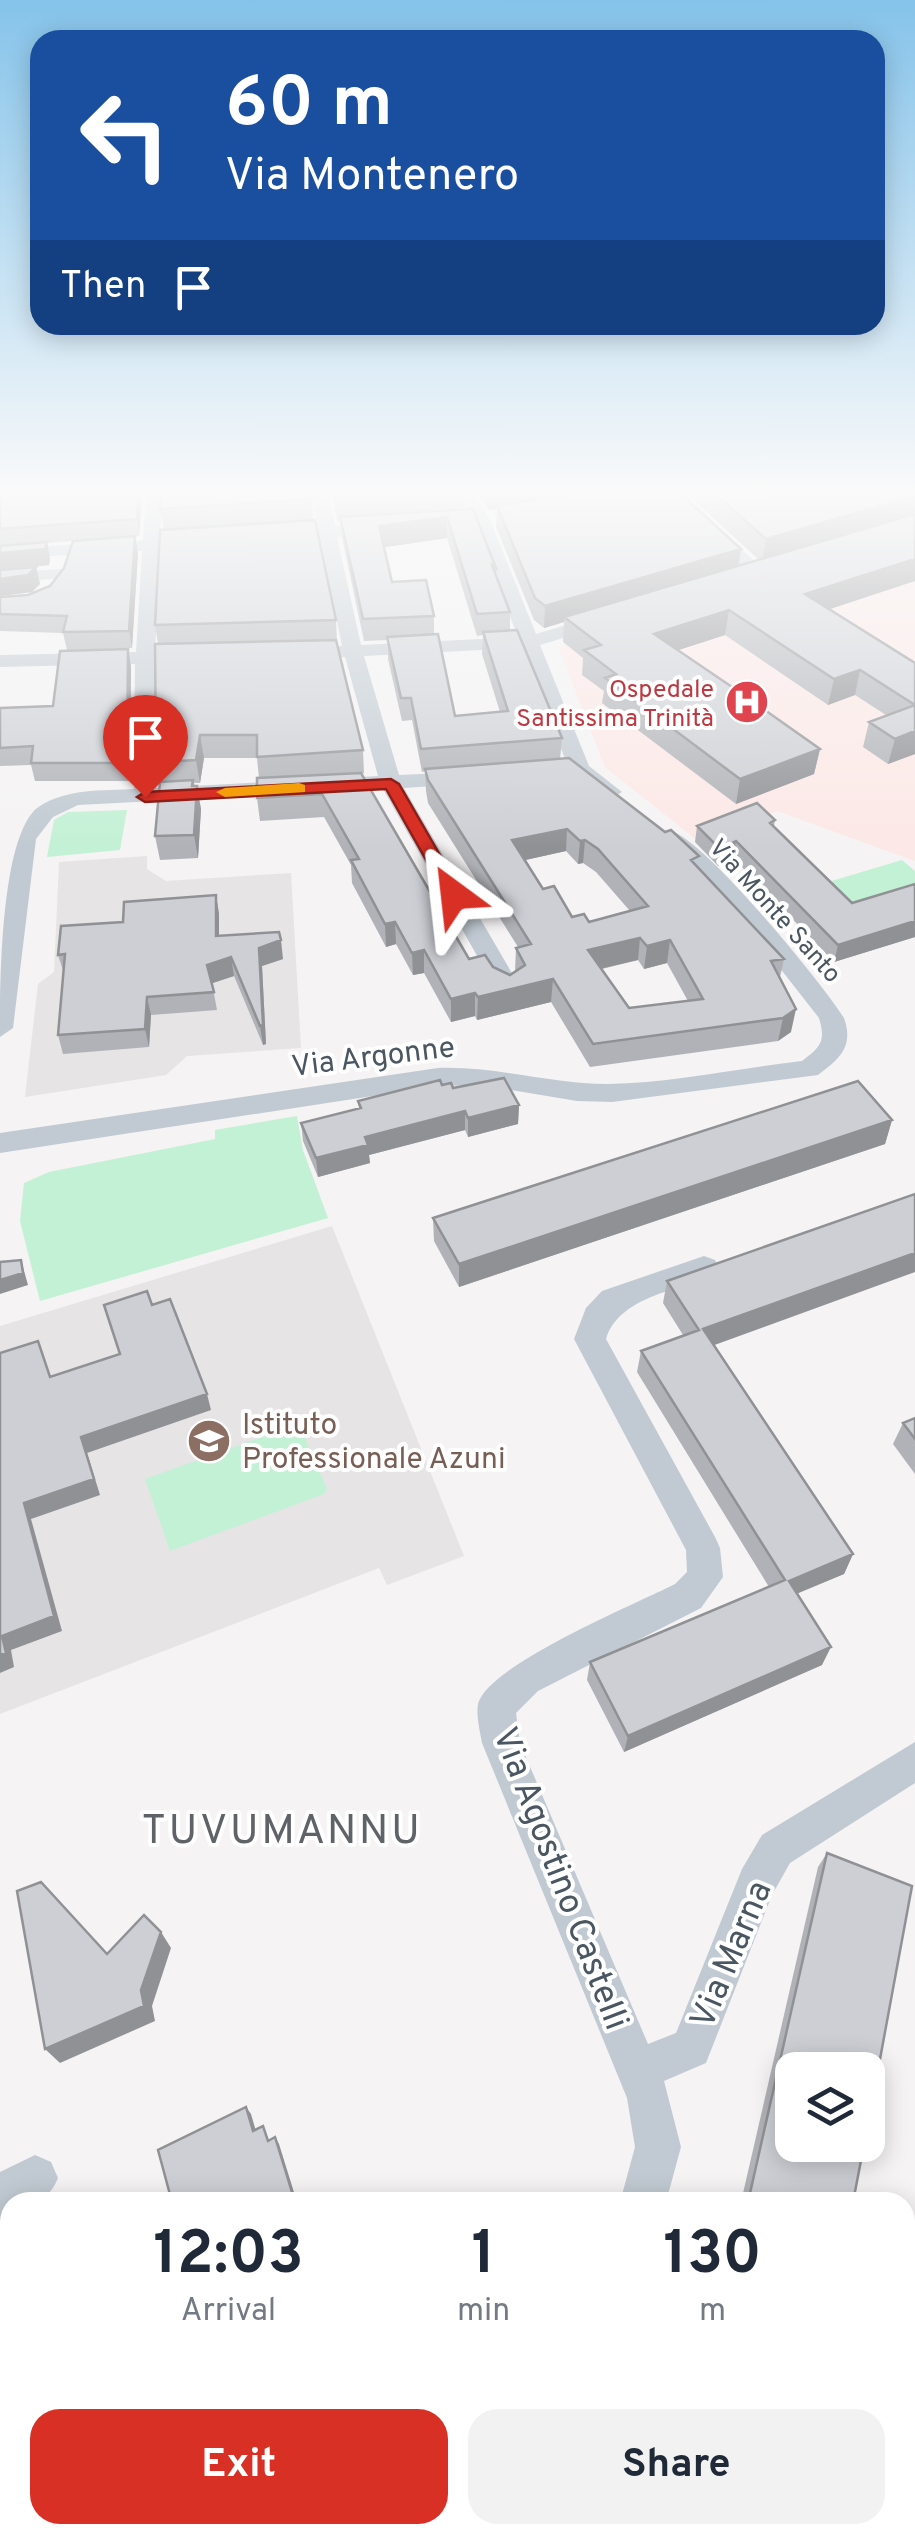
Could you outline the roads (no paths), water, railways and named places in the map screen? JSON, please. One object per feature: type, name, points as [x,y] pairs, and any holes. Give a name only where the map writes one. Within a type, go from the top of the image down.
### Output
[{"type":"street","points":[[145,797],[149,612]]},
{"type":"street","points":[[345,612],[391,784],[507,987]]},
{"type":"street","points":[[519,612],[569,770],[624,802]]},
{"type":"street","points":[[276,654],[530,642],[628,613]]},
{"type":"street","points":[[0,661],[219,656]]},
{"type":"street","points":[[0,1028],[25,839],[33,820],[50,807],[76,799],[489,776]]},
{"type":"street","name":"Via Monte Santo","points":[[650,822],[677,842],[789,960],[834,1016]]},
{"type":"street","name":"Via Argonne","points":[[0,1143],[438,1077],[481,1076],[576,1092],[612,1093],[810,1068],[833,1050],[838,1035],[834,1016]]},
{"type":"street","name":"Via Agostino Castelli","points":[[645,2192],[658,2146],[649,2098],[501,1743],[496,1708],[525,1678],[688,1596],[705,1577],[704,1548],[590,1339],[597,1316],[613,1300],[737,1257]]},
{"type":"street","name":"Via Marna","points":[[638,2070],[691,2048],[756,1882],[776,1849],[915,1761]]},
{"type":"place","name":"Ospedale Santissima Trinità","points":[[747,702]]},
{"type":"place","name":"Istituto Professionale Azuni","points":[[209,1441]]},
{"type":"district","name":"TUVUMANNU","points":[[282,1828]]}]
